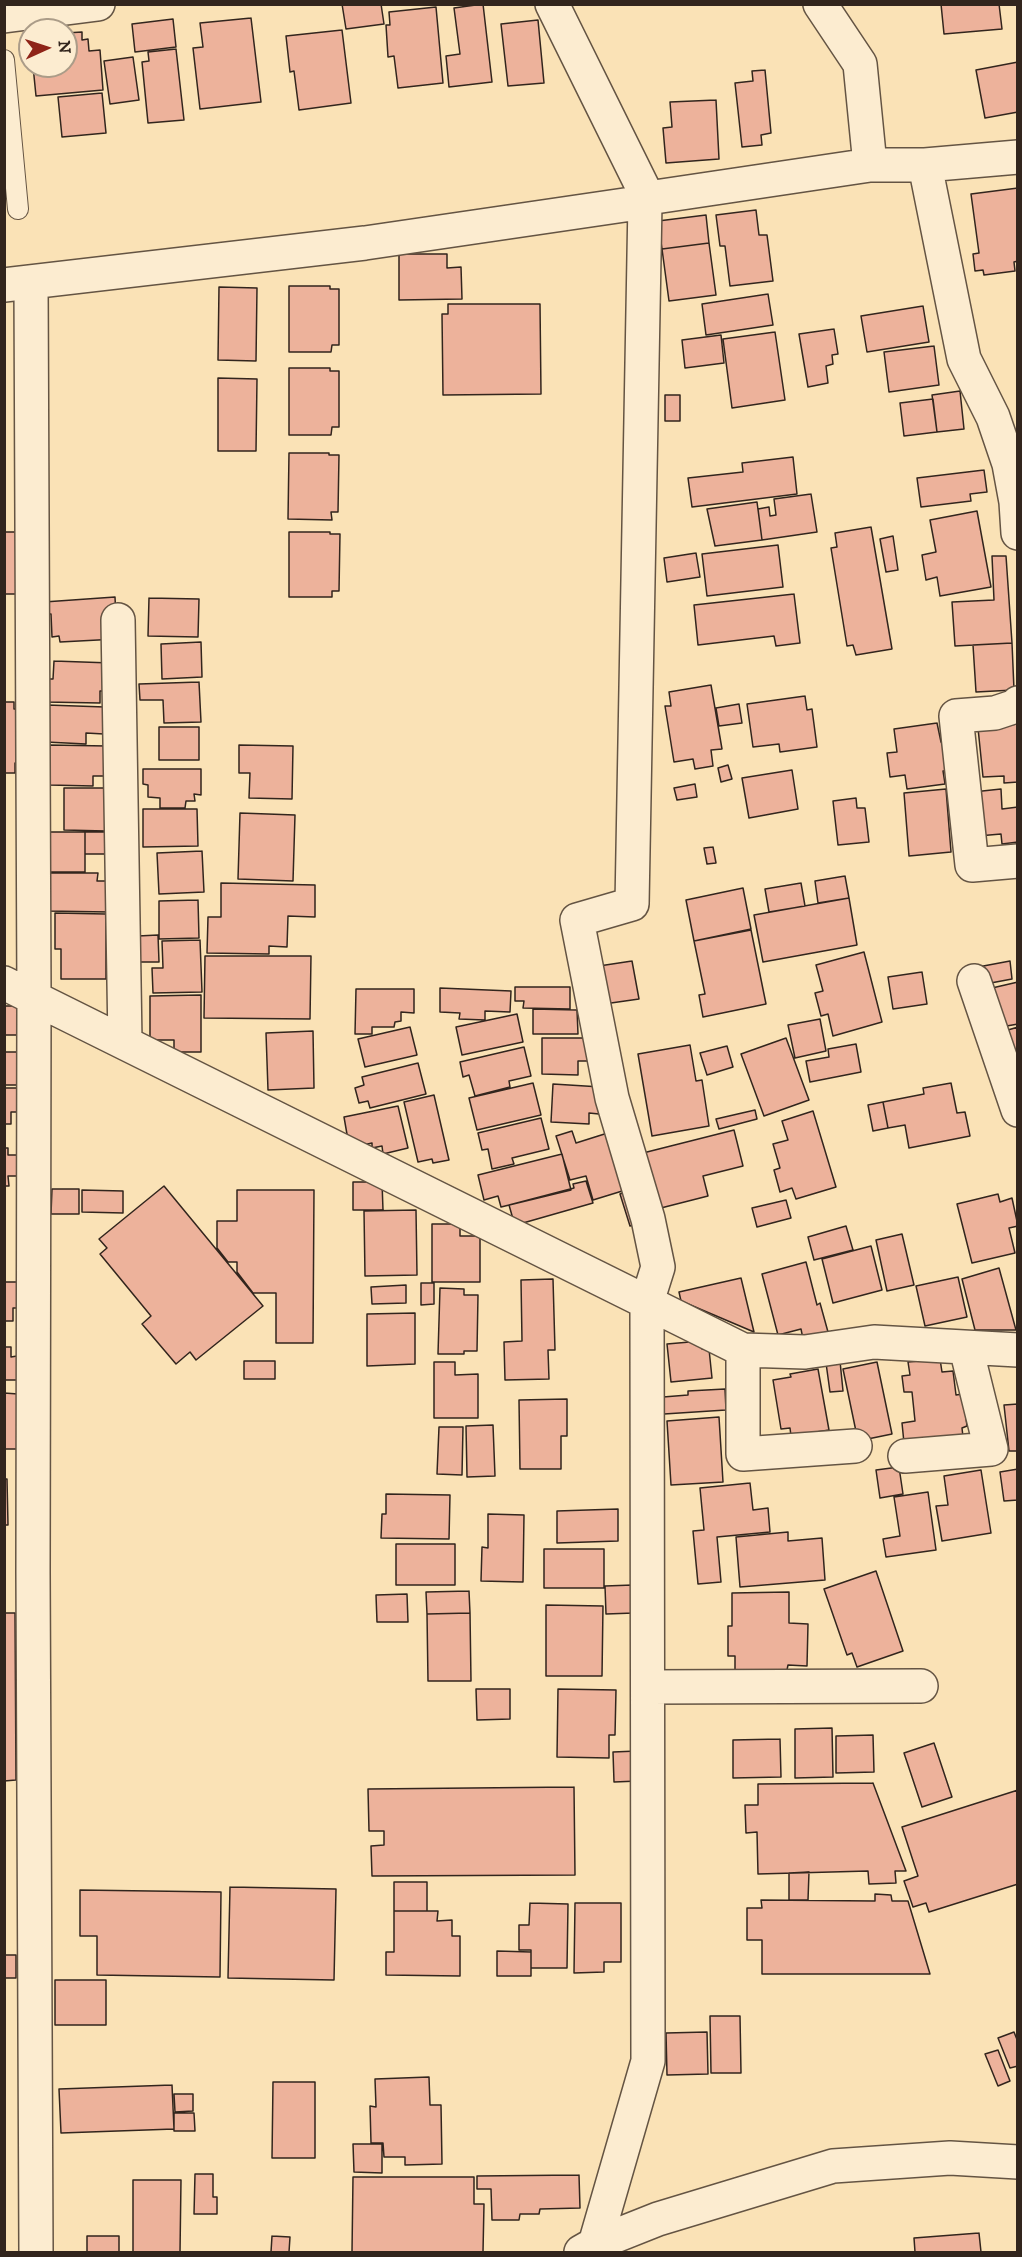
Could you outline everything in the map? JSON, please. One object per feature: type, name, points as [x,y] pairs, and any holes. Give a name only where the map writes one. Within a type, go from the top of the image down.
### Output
[{"type":"street","points":[[4,16],[98,4]]},
{"type":"street","points":[[552,4],[647,200],[633,904],[577,920],[612,1098],[648,1219],[657,1267],[647,1302],[648,2061],[587,2248]]},
{"type":"street","points":[[820,4],[860,64],[870,165]]},
{"type":"street","points":[[36,2253],[33,1571],[34,998],[18,283],[364,243],[870,165],[925,165],[1017,157]]},
{"type":"street","points":[[925,165],[964,359],[993,417],[1010,464],[1016,502],[1017,533]]},
{"type":"street","points":[[118,620],[125,1042]]},
{"type":"street","points":[[1017,703],[1016,706],[995,713],[956,716],[972,865],[1017,861]]},
{"type":"street","points":[[974,981],[1017,1110]]},
{"type":"street","points":[[4,983],[743,1350],[805,1352],[874,1342],[1017,1350]]},
{"type":"street","points":[[905,1456],[991,1449],[966,1348]]},
{"type":"street","points":[[743,1350],[744,1454],[855,1446]]},
{"type":"street","points":[[648,1687],[921,1686]]},
{"type":"street","points":[[587,2248],[658,2219],[833,2166],[950,2158],[1017,2162]]},
{"type":"lane","points":[[4,60],[18,209]]},
{"type":"building","points":[[342,4],[381,4],[384,24],[346,29]]},
{"type":"building","points":[[483,4],[492,82],[449,87],[446,56],[460,54],[454,8]]},
{"type":"building","points":[[941,4],[999,4],[1002,29],[944,34]]},
{"type":"building","points":[[436,7],[443,83],[398,88],[394,56],[388,57],[386,25],[390,25],[389,12]]},
{"type":"building","points":[[251,18],[261,102],[200,109],[193,48],[203,47],[200,23]]},
{"type":"building","points":[[173,19],[176,47],[135,52],[132,24]]},
{"type":"building","points":[[538,20],[544,83],[508,86],[501,24]]},
{"type":"building","points":[[342,30],[351,103],[299,110],[294,71],[290,72],[286,36]]},
{"type":"building","points":[[78,32],[82,32],[82,40],[88,39],[89,51],[100,50],[103,90],[36,96],[34,78],[78,78]]},
{"type":"building","points":[[176,49],[184,120],[148,123],[142,62],[149,61],[148,52]]},
{"type":"building","points":[[133,57],[139,100],[110,104],[104,61]]},
{"type":"building","points":[[1018,62],[1018,112],[985,118],[976,70]]},
{"type":"building","points":[[765,70],[771,133],[761,135],[762,145],[742,147],[735,83],[753,81],[752,71]]},
{"type":"building","points":[[102,93],[106,133],[62,137],[58,97]]},
{"type":"building","points":[[716,100],[719,159],[666,163],[663,128],[672,127],[670,102]]},
{"type":"building","points":[[1018,188],[1018,261],[1014,262],[1015,271],[984,275],[983,270],[975,271],[973,254],[979,253],[971,194]]},
{"type":"building","points":[[756,210],[759,235],[767,235],[773,281],[730,286],[725,246],[720,246],[716,215]]},
{"type":"building","points":[[706,215],[709,243],[662,249],[658,221]]},
{"type":"building","points":[[709,243],[716,295],[669,301],[662,249]]},
{"type":"building","points":[[399,254],[447,254],[447,268],[461,267],[462,299],[399,300]]},
{"type":"building","points":[[289,286],[330,286],[330,289],[339,289],[339,345],[332,345],[331,352],[289,352]]},
{"type":"building","points":[[219,287],[257,288],[256,361],[218,360]]},
{"type":"building","points":[[768,294],[773,325],[706,335],[702,304]]},
{"type":"building","points":[[448,304],[540,304],[541,394],[443,395],[442,314],[448,314]]},
{"type":"building","points":[[923,306],[929,342],[867,352],[861,316]]},
{"type":"building","points":[[834,329],[838,354],[832,355],[833,364],[826,366],[828,383],[808,387],[799,334]]},
{"type":"building","points":[[775,332],[785,400],[732,408],[723,339]]},
{"type":"building","points":[[721,335],[724,363],[685,368],[682,340]]},
{"type":"building","points":[[934,346],[939,385],[889,392],[884,352]]},
{"type":"building","points":[[289,368],[330,368],[330,371],[339,371],[339,427],[332,427],[331,435],[289,435]]},
{"type":"building","points":[[218,378],[257,379],[256,451],[218,451]]},
{"type":"building","points":[[960,391],[964,429],[937,432],[932,395]]},
{"type":"building","points":[[665,395],[680,395],[680,421],[665,421]]},
{"type":"building","points":[[933,399],[937,432],[904,436],[900,403]]},
{"type":"building","points":[[289,453],[339,455],[338,512],[331,512],[332,520],[288,519]]},
{"type":"building","points":[[793,457],[797,494],[692,507],[688,478],[743,472],[742,463]]},
{"type":"building","points":[[984,470],[987,492],[970,494],[971,501],[921,507],[917,478]]},
{"type":"building","points":[[811,494],[817,532],[762,540],[758,509],[769,507],[770,516],[776,515],[774,499]]},
{"type":"building","points":[[757,502],[762,540],[715,546],[707,509]]},
{"type":"building","points":[[977,511],[991,587],[940,596],[937,577],[926,580],[922,555],[936,552],[930,520]]},
{"type":"building","points":[[871,527],[892,649],[856,655],[853,645],[847,646],[831,548],[837,547],[835,533]]},
{"type":"building","points":[[4,532],[22,532],[21,594],[4,594]]},
{"type":"building","points":[[289,532],[340,534],[339,591],[332,591],[332,597],[289,597]]},
{"type":"building","points":[[893,536],[898,570],[886,572],[880,539]]},
{"type":"building","points":[[778,545],[783,587],[707,596],[702,554]]},
{"type":"building","points":[[696,553],[700,577],[667,582],[664,558]]},
{"type":"building","points":[[992,556],[1006,556],[1012,643],[955,646],[952,602],[994,600]]},
{"type":"building","points":[[794,594],[800,643],[776,646],[774,636],[698,645],[694,605]]},
{"type":"building","points":[[115,597],[117,639],[60,642],[59,636],[52,637],[51,614],[45,614],[44,602]]},
{"type":"building","points":[[149,598],[199,599],[198,637],[148,636]]},
{"type":"building","points":[[201,642],[202,677],[162,679],[161,644]]},
{"type":"building","points":[[1012,643],[1014,690],[976,692],[973,645]]},
{"type":"building","points":[[54,661],[111,663],[110,691],[100,691],[100,703],[45,702],[46,679],[53,679]]},
{"type":"building","points":[[199,682],[201,722],[164,723],[163,700],[140,700],[139,684]]},
{"type":"building","points":[[711,685],[722,749],[711,750],[713,766],[695,769],[693,759],[674,762],[665,706],[671,706],[669,692]]},
{"type":"building","points":[[805,696],[807,710],[812,709],[817,747],[780,752],[779,744],[753,747],[747,704]]},
{"type":"building","points":[[4,702],[14,702],[14,709],[24,709],[23,763],[15,763],[15,773],[4,773]]},
{"type":"building","points":[[739,704],[742,723],[719,726],[716,708]]},
{"type":"building","points":[[47,705],[105,707],[104,734],[86,733],[86,744],[46,742]]},
{"type":"building","points":[[937,723],[941,742],[950,741],[954,770],[943,771],[945,784],[907,789],[905,775],[890,777],[887,753],[897,752],[894,729]]},
{"type":"building","points":[[1018,724],[1018,782],[1004,783],[1004,776],[983,777],[978,728]]},
{"type":"building","points":[[159,727],[199,727],[199,760],[159,760]]},
{"type":"building","points":[[49,745],[107,746],[106,776],[93,776],[93,786],[49,785]]},
{"type":"building","points":[[239,745],[293,746],[292,799],[249,798],[250,773],[239,773]]},
{"type":"building","points":[[728,765],[732,779],[721,782],[718,768]]},
{"type":"building","points":[[143,769],[201,769],[201,795],[194,794],[195,801],[186,801],[185,808],[160,808],[160,798],[148,797],[148,785],[143,784]]},
{"type":"building","points":[[792,770],[798,809],[749,818],[742,778]]},
{"type":"building","points":[[695,784],[697,797],[677,800],[674,788]]},
{"type":"building","points":[[64,788],[106,788],[106,831],[64,830]]},
{"type":"building","points":[[946,789],[951,852],[909,856],[904,793]]},
{"type":"building","points":[[1001,789],[1002,809],[1018,807],[1018,842],[1002,844],[1001,834],[978,836],[973,792]]},
{"type":"building","points":[[856,798],[857,808],[865,808],[869,842],[838,845],[833,801]]},
{"type":"building","points":[[143,809],[197,809],[198,846],[143,847]]},
{"type":"building","points":[[240,813],[295,815],[293,881],[238,879]]},
{"type":"building","points":[[46,832],[85,832],[85,872],[46,872]]},
{"type":"building","points":[[85,832],[109,832],[109,854],[85,854]]},
{"type":"building","points":[[713,847],[716,863],[707,864],[704,848]]},
{"type":"building","points":[[202,851],[204,892],[159,894],[157,853]]},
{"type":"building","points":[[47,873],[98,873],[97,881],[109,881],[109,912],[46,911]]},
{"type":"building","points":[[845,876],[849,898],[818,903],[815,881]]},
{"type":"building","points":[[221,883],[315,885],[315,917],[288,916],[287,947],[269,946],[269,954],[207,953],[208,917],[221,917]]},
{"type":"building","points":[[801,883],[805,906],[769,912],[765,889]]},
{"type":"building","points":[[743,888],[751,929],[694,941],[686,900]]},
{"type":"building","points":[[849,898],[857,945],[763,962],[754,915]]},
{"type":"building","points":[[198,900],[199,938],[159,939],[159,901]]},
{"type":"building","points":[[55,913],[106,914],[106,979],[61,979],[61,949],[55,949]]},
{"type":"building","points":[[751,930],[766,1004],[703,1017],[699,995],[705,994],[694,941]]},
{"type":"building","points":[[158,935],[159,962],[139,962],[138,936]]},
{"type":"building","points":[[200,940],[202,992],[153,993],[152,968],[163,968],[162,941]]},
{"type":"building","points":[[864,952],[882,1022],[833,1036],[828,1014],[821,1016],[815,993],[823,991],[816,965]]},
{"type":"building","points":[[205,956],[311,956],[310,1019],[204,1018]]},
{"type":"building","points":[[632,961],[639,999],[604,1004],[599,966]]},
{"type":"building","points":[[1010,961],[1012,979],[980,985],[978,967]]},
{"type":"building","points":[[922,972],[927,1004],[893,1009],[888,977]]},
{"type":"building","points":[[1018,982],[1018,1024],[1001,1027],[992,988]]},
{"type":"building","points":[[515,987],[570,987],[570,1009],[523,1008],[524,1001],[515,1001]]},
{"type":"building","points":[[440,988],[511,991],[510,1012],[485,1011],[485,1020],[459,1019],[460,1013],[440,1012]]},
{"type":"building","points":[[356,989],[414,989],[414,1013],[401,1012],[401,1021],[395,1022],[394,1027],[372,1027],[372,1034],[355,1034]]},
{"type":"building","points":[[201,995],[201,1052],[174,1052],[174,1040],[150,1040],[150,996]]},
{"type":"building","points":[[4,1006],[19,1006],[19,1035],[4,1035]]},
{"type":"building","points":[[533,1009],[577,1010],[578,1034],[533,1034]]},
{"type":"building","points":[[517,1014],[523,1042],[462,1055],[456,1027]]},
{"type":"building","points":[[820,1019],[826,1051],[795,1058],[788,1025]]},
{"type":"building","points":[[410,1027],[417,1055],[365,1067],[358,1039]]},
{"type":"building","points":[[1018,1027],[1018,1067],[1008,1030]]},
{"type":"building","points":[[313,1031],[314,1088],[268,1090],[266,1033]]},
{"type":"building","points":[[542,1038],[589,1038],[589,1061],[578,1061],[578,1075],[542,1074]]},
{"type":"building","points":[[786,1038],[809,1100],[764,1116],[741,1054]]},
{"type":"building","points":[[856,1044],[861,1072],[810,1082],[806,1061],[829,1057],[828,1049]]},
{"type":"building","points":[[690,1045],[696,1081],[702,1080],[709,1126],[652,1136],[638,1054]]},
{"type":"building","points":[[727,1046],[733,1067],[707,1075],[700,1053]]},
{"type":"building","points":[[524,1047],[531,1076],[509,1081],[510,1087],[475,1096],[469,1075],[463,1077],[460,1062]]},
{"type":"building","points":[[4,1052],[19,1052],[19,1085],[4,1085]]},
{"type":"building","points":[[418,1063],[426,1094],[370,1108],[368,1101],[359,1103],[355,1088],[364,1085],[362,1077]]},
{"type":"building","points":[[533,1083],[541,1115],[477,1130],[469,1098]]},
{"type":"building","points":[[951,1083],[957,1113],[965,1112],[970,1136],[909,1148],[905,1125],[888,1128],[883,1102],[924,1094],[923,1088]]},
{"type":"building","points":[[553,1084],[601,1087],[599,1114],[589,1113],[589,1124],[551,1122]]},
{"type":"building","points":[[4,1088],[17,1088],[18,1112],[11,1112],[11,1124],[4,1124]]},
{"type":"building","points":[[434,1095],[449,1160],[433,1163],[432,1159],[418,1162],[404,1102]]},
{"type":"building","points":[[883,1102],[888,1128],[873,1131],[868,1105]]},
{"type":"building","points":[[398,1106],[408,1148],[383,1154],[382,1146],[372,1148],[372,1143],[359,1146],[348,1140],[344,1117]]},
{"type":"building","points":[[755,1110],[757,1119],[719,1129],[716,1119]]},
{"type":"building","points":[[813,1111],[836,1187],[796,1199],[792,1188],[780,1192],[774,1170],[780,1168],[773,1144],[788,1140],[782,1121]]},
{"type":"building","points":[[541,1118],[549,1149],[512,1158],[514,1164],[492,1169],[488,1149],[482,1150],[478,1133]]},
{"type":"building","points":[[734,1130],[743,1166],[703,1176],[708,1196],[657,1209],[643,1153]]},
{"type":"building","points":[[572,1131],[576,1143],[614,1131],[632,1188],[593,1200],[586,1176],[570,1180],[556,1136]]},
{"type":"building","points":[[4,1148],[8,1148],[8,1155],[18,1155],[19,1176],[8,1176],[9,1186],[4,1186]]},
{"type":"building","points":[[562,1154],[571,1190],[501,1207],[498,1196],[484,1200],[478,1175]]},
{"type":"building","points":[[586,1181],[593,1203],[523,1223],[513,1219],[509,1205],[574,1188],[573,1184]]},
{"type":"building","points":[[353,1182],[382,1182],[383,1210],[353,1210]]},
{"type":"building","points":[[164,1186],[263,1306],[196,1360],[190,1352],[176,1364],[142,1324],[151,1316],[100,1254],[107,1248],[99,1239]]},
{"type":"building","points":[[52,1189],[79,1189],[79,1214],[51,1214]]},
{"type":"building","points":[[82,1190],[123,1191],[123,1213],[82,1212]]},
{"type":"building","points":[[237,1190],[314,1190],[313,1343],[276,1343],[276,1293],[253,1293],[237,1272],[237,1262],[228,1262],[217,1248],[217,1221],[237,1221]]},
{"type":"building","points":[[632,1190],[641,1223],[630,1226],[620,1194]]},
{"type":"building","points":[[998,1194],[1000,1202],[1012,1198],[1018,1226],[1009,1228],[1015,1253],[972,1263],[957,1204]]},
{"type":"building","points":[[786,1200],[791,1218],[757,1227],[752,1208]]},
{"type":"building","points":[[416,1210],[417,1275],[365,1276],[364,1211]]},
{"type":"building","points":[[432,1224],[460,1224],[460,1236],[480,1236],[480,1282],[432,1282]]},
{"type":"building","points":[[846,1226],[853,1250],[814,1260],[808,1237]]},
{"type":"building","points":[[902,1234],[914,1285],[887,1291],[876,1240]]},
{"type":"building","points":[[871,1246],[882,1290],[833,1303],[822,1259]]},
{"type":"building","points":[[806,1262],[817,1305],[820,1303],[828,1332],[803,1339],[801,1329],[778,1335],[762,1274]]},
{"type":"building","points":[[999,1268],[1016,1330],[975,1330],[962,1279]]},
{"type":"building","points":[[958,1277],[967,1317],[925,1326],[916,1286]]},
{"type":"building","points":[[741,1278],[754,1332],[681,1301],[679,1292]]},
{"type":"building","points":[[553,1279],[555,1350],[548,1350],[549,1379],[505,1380],[504,1342],[522,1341],[521,1280]]},
{"type":"building","points":[[4,1282],[18,1282],[19,1308],[13,1308],[13,1321],[4,1321]]},
{"type":"building","points":[[421,1283],[434,1283],[434,1304],[421,1305]]},
{"type":"building","points":[[406,1285],[406,1303],[372,1304],[371,1287]]},
{"type":"building","points":[[440,1288],[464,1289],[464,1295],[478,1295],[477,1351],[464,1351],[464,1354],[438,1354]]},
{"type":"building","points":[[415,1313],[415,1364],[367,1366],[367,1314]]},
{"type":"building","points":[[701,1341],[702,1349],[709,1349],[712,1378],[671,1382],[667,1344]]},
{"type":"building","points":[[4,1347],[11,1347],[11,1357],[17,1356],[17,1380],[4,1380]]},
{"type":"building","points":[[940,1359],[942,1372],[953,1371],[956,1395],[963,1394],[967,1426],[962,1428],[963,1437],[904,1443],[902,1423],[915,1421],[912,1392],[904,1392],[902,1376],[910,1375],[908,1362]]},
{"type":"building","points":[[244,1361],[275,1361],[275,1379],[244,1379]]},
{"type":"building","points":[[840,1361],[843,1391],[830,1392],[826,1363]]},
{"type":"building","points":[[434,1362],[455,1362],[455,1375],[478,1374],[478,1418],[434,1418]]},
{"type":"building","points":[[877,1362],[892,1434],[858,1441],[843,1369]]},
{"type":"building","points":[[818,1369],[829,1430],[791,1436],[790,1428],[781,1429],[773,1380]]},
{"type":"building","points":[[725,1389],[726,1410],[664,1414],[663,1397],[688,1395],[688,1391]]},
{"type":"building","points":[[4,1393],[18,1394],[17,1449],[4,1449]]},
{"type":"building","points":[[567,1399],[567,1436],[561,1436],[561,1469],[520,1469],[519,1400]]},
{"type":"building","points":[[1018,1404],[1018,1451],[1009,1451],[1004,1405]]},
{"type":"building","points":[[719,1417],[723,1482],[671,1485],[667,1421]]},
{"type":"building","points":[[493,1425],[495,1476],[467,1477],[466,1426]]},
{"type":"building","points":[[439,1427],[463,1427],[462,1475],[437,1474]]},
{"type":"building","points":[[899,1467],[903,1494],[880,1498],[876,1470]]},
{"type":"building","points":[[1018,1469],[1018,1500],[1004,1501],[1000,1472]]},
{"type":"building","points":[[981,1470],[991,1533],[942,1541],[936,1506],[948,1505],[944,1476]]},
{"type":"building","points":[[4,1479],[7,1479],[8,1525],[4,1525]]},
{"type":"building","points":[[750,1483],[753,1510],[768,1508],[770,1532],[717,1537],[721,1582],[698,1584],[693,1531],[704,1530],[700,1488]]},
{"type":"building","points":[[928,1492],[936,1550],[886,1557],[883,1539],[900,1536],[894,1497]]},
{"type":"building","points":[[386,1494],[450,1495],[449,1539],[381,1538],[382,1514],[386,1514]]},
{"type":"building","points":[[618,1509],[618,1541],[557,1543],[557,1511]]},
{"type":"building","points":[[488,1514],[524,1515],[523,1582],[481,1581],[482,1547],[488,1548]]},
{"type":"building","points":[[788,1532],[788,1541],[822,1538],[825,1580],[740,1587],[736,1537]]},
{"type":"building","points":[[396,1544],[455,1544],[455,1585],[396,1585]]},
{"type":"building","points":[[544,1549],[604,1549],[604,1588],[544,1588]]},
{"type":"building","points":[[876,1571],[903,1651],[857,1667],[852,1653],[847,1655],[824,1589]]},
{"type":"building","points":[[633,1585],[634,1613],[606,1614],[605,1586]]},
{"type":"building","points":[[469,1591],[470,1613],[427,1614],[426,1592]]},
{"type":"building","points":[[789,1592],[789,1623],[808,1624],[807,1666],[788,1665],[787,1670],[735,1670],[735,1656],[728,1656],[728,1626],[732,1626],[732,1593]]},
{"type":"building","points":[[407,1594],[408,1622],[377,1622],[376,1595]]},
{"type":"building","points":[[546,1605],[603,1606],[602,1676],[546,1676]]},
{"type":"building","points":[[4,1613],[15,1613],[16,1780],[4,1781]]},
{"type":"building","points":[[470,1613],[471,1681],[428,1681],[427,1614]]},
{"type":"building","points":[[476,1689],[510,1689],[510,1719],[477,1720]]},
{"type":"building","points":[[558,1689],[616,1690],[615,1735],[609,1735],[609,1758],[557,1757]]},
{"type":"building","points":[[832,1728],[833,1777],[795,1778],[795,1729]]},
{"type":"building","points":[[873,1735],[874,1772],[836,1773],[836,1736]]},
{"type":"building","points":[[780,1739],[781,1777],[733,1778],[733,1740]]},
{"type":"building","points":[[934,1743],[952,1797],[922,1807],[904,1753]]},
{"type":"building","points":[[637,1751],[638,1781],[614,1782],[613,1752]]},
{"type":"building","points":[[873,1783],[906,1871],[895,1871],[896,1883],[869,1884],[868,1871],[758,1874],[757,1832],[746,1833],[745,1805],[758,1805],[758,1784]]},
{"type":"building","points":[[574,1787],[575,1875],[372,1876],[371,1846],[384,1845],[384,1831],[369,1831],[368,1789]]},
{"type":"building","points":[[1018,1790],[1018,1884],[929,1912],[926,1903],[913,1907],[904,1881],[918,1876],[902,1827]]},
{"type":"building","points":[[809,1872],[808,1900],[789,1900],[789,1873]]},
{"type":"building","points":[[394,1882],[427,1882],[427,1911],[394,1911]]},
{"type":"building","points":[[230,1887],[336,1889],[334,1980],[228,1978]]},
{"type":"building","points":[[80,1890],[221,1892],[220,1977],[97,1975],[97,1936],[80,1936]]},
{"type":"building","points":[[875,1894],[891,1895],[892,1901],[908,1901],[930,1974],[762,1974],[762,1940],[747,1940],[747,1908],[762,1908],[761,1900],[875,1901]]},
{"type":"building","points":[[530,1903],[568,1904],[567,1968],[531,1968],[531,1950],[519,1950],[519,1925],[529,1925]]},
{"type":"building","points":[[575,1903],[621,1903],[621,1962],[604,1962],[604,1972],[574,1973]]},
{"type":"building","points":[[394,1911],[438,1911],[437,1921],[452,1920],[452,1936],[460,1936],[460,1976],[386,1975],[386,1952],[394,1952]]},
{"type":"building","points":[[497,1951],[531,1952],[531,1976],[497,1976]]},
{"type":"building","points":[[4,1955],[16,1955],[16,1978],[4,1978]]},
{"type":"building","points":[[55,1980],[106,1980],[106,2025],[55,2025]]},
{"type":"building","points":[[710,2016],[740,2016],[741,2073],[711,2073]]},
{"type":"building","points":[[707,2032],[708,2074],[667,2075],[666,2033]]},
{"type":"building","points":[[1014,2032],[1018,2042],[1018,2066],[1010,2068],[998,2038]]},
{"type":"building","points":[[998,2050],[1010,2081],[998,2086],[985,2054]]},
{"type":"building","points":[[429,2077],[430,2105],[441,2105],[442,2164],[405,2165],[405,2157],[384,2157],[383,2143],[371,2143],[370,2106],[376,2107],[375,2079]]},
{"type":"building","points":[[273,2082],[315,2082],[315,2158],[272,2158]]},
{"type":"building","points":[[172,2085],[174,2129],[61,2133],[59,2089]]},
{"type":"building","points":[[174,2094],[193,2094],[193,2111],[175,2112]]},
{"type":"building","points":[[174,2113],[194,2113],[195,2131],[174,2131]]},
{"type":"building","points":[[353,2144],[382,2144],[382,2173],[354,2172]]},
{"type":"building","points":[[195,2174],[213,2174],[213,2197],[217,2197],[217,2214],[194,2214]]},
{"type":"building","points":[[579,2175],[580,2208],[540,2209],[539,2214],[520,2214],[519,2220],[492,2220],[491,2189],[477,2189],[477,2176]]},
{"type":"building","points":[[353,2177],[474,2177],[474,2204],[484,2204],[483,2252],[352,2252]]},
{"type":"building","points":[[133,2180],[181,2180],[180,2252],[133,2252]]},
{"type":"building","points":[[979,2233],[981,2252],[915,2252],[914,2238]]},
{"type":"building","points":[[87,2236],[119,2236],[119,2252],[87,2252]]},
{"type":"building","points":[[272,2236],[290,2237],[289,2252],[271,2252]]}]
